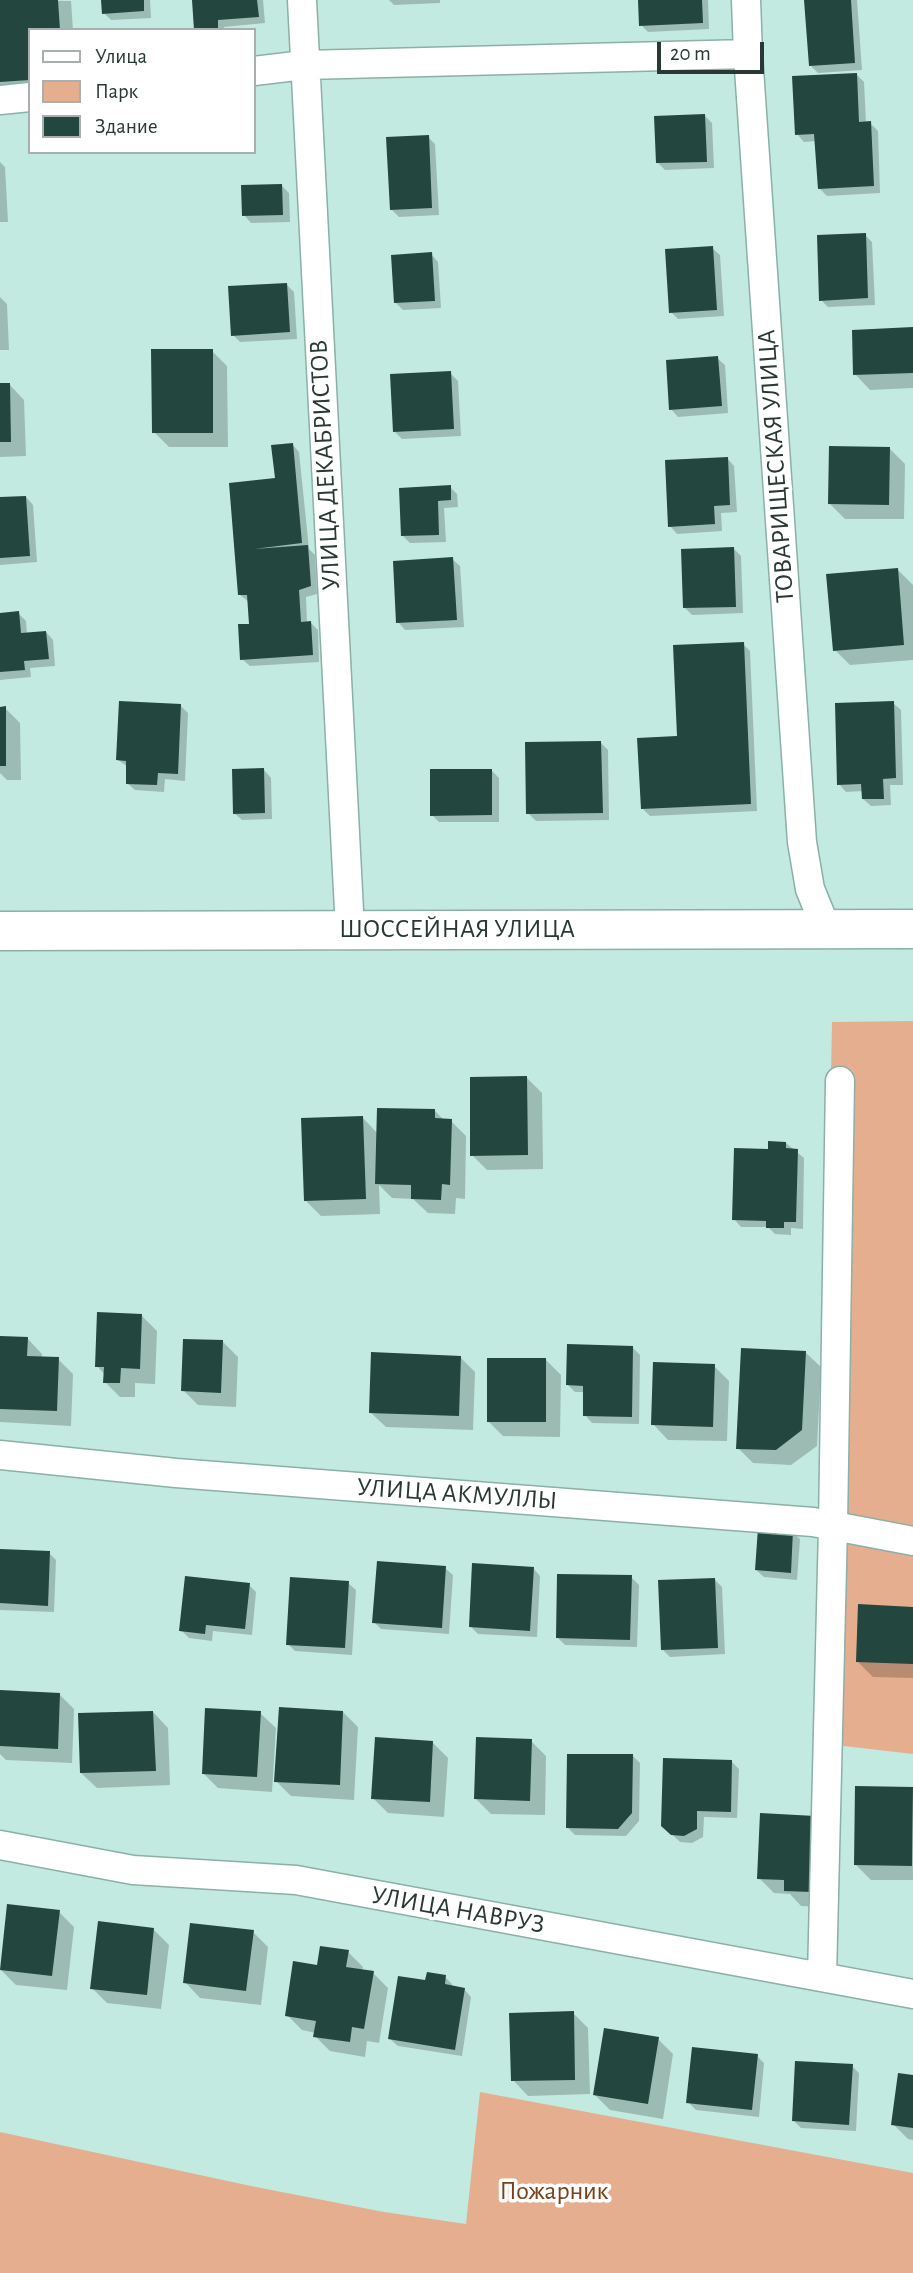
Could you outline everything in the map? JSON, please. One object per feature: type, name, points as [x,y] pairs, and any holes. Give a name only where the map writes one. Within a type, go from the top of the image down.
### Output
[{"type":"main road","name":"ШОССЕЙНАЯ УЛИЦА","points":[[0,931],[913,929]]},
{"type":"street","name":"УЛИЦА ДЕКАБРИСТОВ","points":[[302,0],[350,930]]},
{"type":"street","name":"ТОВАРИЩЕСКАЯ УЛИЦА","points":[[746,0],[802,842],[810,889],[826,928]]},
{"type":"street","points":[[256,71],[304,65],[748,54]]},
{"type":"street","points":[[0,100],[28,97]]},
{"type":"street","points":[[822,1976],[840,1081]]},
{"type":"street","name":"УЛИЦА АКМУЛЛЫ","points":[[0,1455],[176,1473],[813,1522],[913,1541]]},
{"type":"street","name":"УЛИЦА НАВРУЗ","points":[[0,1845],[133,1870],[296,1880],[913,1994]]},
{"type":"green space","points":[[913,1021],[913,1754],[818,1743],[832,1022]]},
{"type":"green space","name":"Пожарник","points":[[480,2092],[913,2173],[913,2273],[0,2273],[0,2132],[251,2186],[384,2212],[466,2224]]},
{"type":"building","points":[[0,0],[58,0],[60,28],[28,28],[28,80],[0,82]]},
{"type":"building","points":[[101,0],[144,0],[144,11],[102,14]]},
{"type":"building","points":[[192,0],[257,0],[259,17],[218,20],[218,28],[194,28]]},
{"type":"building","points":[[638,0],[702,0],[703,23],[639,26]]},
{"type":"building","points":[[804,0],[851,0],[855,63],[809,66]]},
{"type":"building","points":[[857,73],[859,122],[871,121],[874,186],[818,189],[814,134],[795,135],[792,76]]},
{"type":"building","points":[[705,114],[707,162],[656,163],[654,116]]},
{"type":"building","points":[[429,135],[432,208],[390,210],[386,137]]},
{"type":"building","points":[[282,184],[283,215],[242,216],[241,185]]},
{"type":"building","points":[[866,233],[868,298],[819,301],[817,235]]},
{"type":"building","points":[[713,246],[717,310],[669,313],[665,249]]},
{"type":"building","points":[[432,252],[435,301],[394,303],[391,255]]},
{"type":"building","points":[[287,283],[290,332],[231,336],[228,286]]},
{"type":"building","points":[[913,327],[913,373],[853,375],[852,330]]},
{"type":"building","points":[[151,349],[213,349],[213,433],[152,433]]},
{"type":"building","points":[[718,356],[722,406],[669,410],[666,360]]},
{"type":"building","points":[[451,371],[454,429],[393,432],[390,374]]},
{"type":"building","points":[[0,383],[10,383],[11,442],[0,442]]},
{"type":"building","points":[[293,443],[302,543],[254,549],[308,545],[311,586],[299,590],[301,622],[311,621],[313,655],[240,660],[238,624],[249,624],[247,595],[238,595],[229,483],[275,478],[271,445]]},
{"type":"building","points":[[829,446],[890,447],[889,505],[828,504]]},
{"type":"building","points":[[728,457],[730,505],[714,506],[715,524],[668,527],[665,460]]},
{"type":"building","points":[[451,485],[451,500],[438,501],[439,535],[401,536],[399,488]]},
{"type":"building","points":[[26,496],[30,556],[0,558],[0,497]]},
{"type":"building","points":[[734,547],[736,607],[683,608],[681,549]]},
{"type":"building","points":[[453,557],[457,620],[396,623],[393,561]]},
{"type":"building","points":[[898,568],[904,645],[833,651],[826,574]]},
{"type":"building","points":[[19,611],[21,633],[46,631],[49,659],[24,661],[25,670],[0,672],[0,613]]},
{"type":"building","points":[[744,642],[751,804],[641,809],[637,738],[677,736],[673,645]]},
{"type":"building","points":[[119,701],[181,704],[178,774],[158,773],[157,785],[126,784],[126,761],[116,760]]},
{"type":"building","points":[[894,701],[896,778],[883,779],[884,799],[862,799],[861,784],[837,785],[835,703]]},
{"type":"building","points":[[6,706],[6,766],[0,766],[0,707]]},
{"type":"building","points":[[601,741],[603,813],[526,814],[525,742]]},
{"type":"building","points":[[264,768],[265,813],[233,814],[232,769]]},
{"type":"building","points":[[430,769],[492,769],[492,815],[430,816]]},
{"type":"building","points":[[527,1076],[528,1155],[470,1156],[470,1077]]},
{"type":"building","points":[[377,1108],[435,1109],[435,1118],[452,1119],[450,1185],[442,1184],[441,1200],[411,1199],[411,1185],[375,1184]]},
{"type":"building","points":[[363,1116],[366,1199],[304,1201],[301,1118]]},
{"type":"building","points":[[768,1141],[786,1142],[786,1148],[798,1149],[796,1222],[784,1222],[784,1228],[766,1228],[766,1221],[732,1220],[734,1148],[768,1149]]},
{"type":"building","points":[[97,1312],[142,1314],[140,1369],[121,1368],[120,1383],[103,1383],[104,1367],[95,1367]]},
{"type":"building","points":[[0,1336],[28,1337],[27,1356],[59,1357],[57,1411],[0,1409]]},
{"type":"building","points":[[183,1339],[223,1340],[221,1393],[181,1391]]},
{"type":"building","points":[[567,1344],[633,1346],[632,1417],[583,1416],[583,1386],[566,1385]]},
{"type":"building","points":[[741,1348],[806,1351],[802,1430],[776,1450],[736,1449]]},
{"type":"building","points":[[371,1352],[461,1356],[459,1416],[369,1413]]},
{"type":"building","points":[[487,1358],[546,1358],[546,1422],[487,1422]]},
{"type":"building","points":[[653,1362],[715,1364],[713,1427],[651,1425]]},
{"type":"building","points":[[758,1528],[793,1530],[791,1573],[755,1570]]},
{"type":"building","points":[[0,1549],[50,1551],[48,1606],[0,1603]]},
{"type":"building","points":[[377,1561],[446,1566],[442,1628],[372,1623]]},
{"type":"building","points":[[472,1563],[534,1567],[530,1631],[469,1627]]},
{"type":"building","points":[[557,1574],[632,1575],[630,1640],[556,1638]]},
{"type":"building","points":[[185,1576],[250,1583],[245,1629],[206,1625],[205,1634],[179,1631]]},
{"type":"building","points":[[290,1577],[349,1581],[345,1648],[286,1645]]},
{"type":"building","points":[[715,1578],[718,1648],[661,1650],[658,1580]]},
{"type":"building","points":[[858,1604],[913,1607],[913,1664],[856,1662]]},
{"type":"building","points":[[0,1690],[60,1693],[58,1749],[0,1746]]},
{"type":"building","points":[[279,1707],[343,1711],[340,1785],[274,1782]]},
{"type":"building","points":[[205,1708],[261,1711],[257,1777],[202,1774]]},
{"type":"building","points":[[153,1711],[156,1771],[80,1773],[78,1713]]},
{"type":"building","points":[[375,1737],[433,1741],[430,1802],[371,1799]]},
{"type":"building","points":[[476,1737],[532,1739],[530,1801],[474,1799]]},
{"type":"building","points":[[567,1754],[633,1754],[632,1813],[618,1829],[566,1828]]},
{"type":"building","points":[[663,1758],[732,1760],[731,1812],[697,1811],[697,1829],[684,1836],[671,1835],[661,1826]]},
{"type":"building","points":[[855,1786],[913,1787],[912,1866],[854,1865]]},
{"type":"building","points":[[760,1813],[815,1816],[812,1892],[784,1891],[784,1880],[757,1879]]},
{"type":"building","points":[[7,1904],[60,1910],[52,1976],[0,1970]]},
{"type":"building","points":[[98,1921],[154,1928],[147,1995],[90,1989]]},
{"type":"building","points":[[190,1923],[254,1930],[246,1991],[183,1983]]},
{"type":"building","points":[[320,1946],[349,1950],[346,1967],[374,1971],[364,2029],[352,2027],[350,2042],[313,2037],[316,2021],[285,2016],[293,1961],[317,1965]]},
{"type":"building","points":[[427,1972],[446,1975],[445,1984],[465,1988],[455,2050],[388,2039],[398,1976],[425,1980]]},
{"type":"building","points":[[574,2011],[575,2080],[511,2081],[509,2013]]},
{"type":"building","points":[[604,2028],[659,2037],[648,2104],[593,2095]]},
{"type":"building","points":[[692,2047],[758,2054],[752,2110],[686,2103]]},
{"type":"building","points":[[795,2061],[853,2064],[849,2125],[792,2121]]},
{"type":"building","points":[[898,2073],[913,2075],[913,2128],[891,2125]]}]
